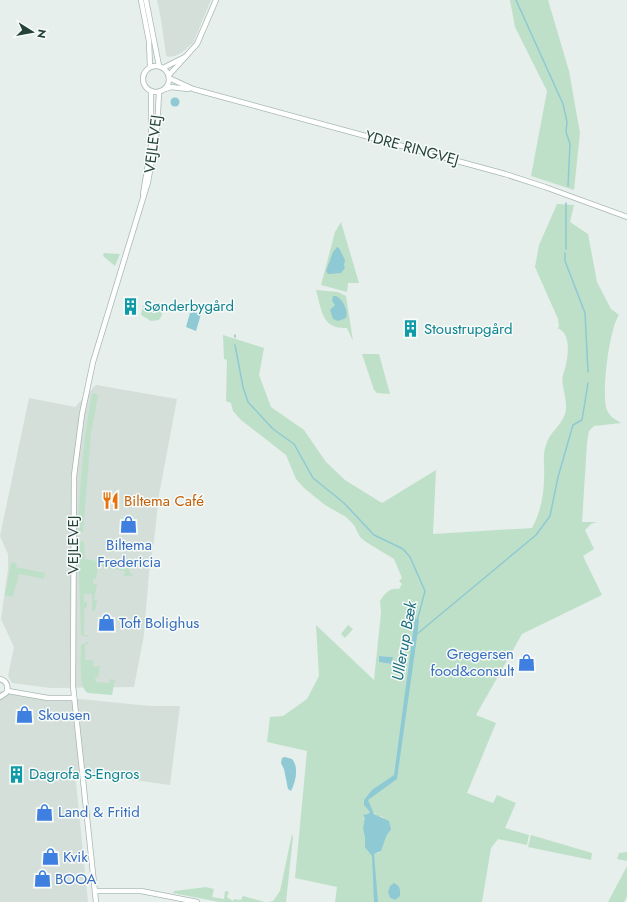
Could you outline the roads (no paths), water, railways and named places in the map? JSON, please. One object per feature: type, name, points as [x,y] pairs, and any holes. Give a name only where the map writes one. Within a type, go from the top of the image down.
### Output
[{"type":"street","points":[[142,0],[149,41],[150,67]]},
{"type":"street","points":[[146,0],[161,67],[169,77]]},
{"type":"street","points":[[185,57],[161,67],[150,67],[144,72],[142,80],[145,87],[151,92],[159,92],[165,89],[169,77],[185,57],[200,38],[216,0]]},
{"type":"street","name":"YDRE RINGVEJ","points":[[169,77],[193,89]]},
{"type":"street","name":"YDRE RINGVEJ","points":[[165,89],[171,87],[193,89],[490,170],[546,187],[627,217]]},
{"type":"street","name":"VEJLEVEJ","points":[[144,196],[143,191],[151,146],[151,92]]},
{"type":"street","name":"VEJLEVEJ","points":[[96,902],[74,698],[73,502],[76,455],[93,362],[144,196],[155,148],[159,92]]},
{"type":"street","points":[[0,679],[7,685],[8,690],[5,695],[0,697]]},
{"type":"street","points":[[8,690],[42,697],[74,698]]},
{"type":"street","points":[[95,891],[115,889],[141,891],[197,902]]},
{"type":"water","points":[[175,97],[180,102],[175,107],[170,102]]},
{"type":"water","points":[[337,247],[345,260],[345,268],[341,273],[328,274],[326,271],[333,252]]},
{"type":"water","points":[[333,296],[339,298],[343,303],[347,312],[346,318],[338,321],[333,319],[330,310],[335,305],[332,301]]},
{"type":"water","points":[[194,312],[201,314],[196,331],[186,327],[190,313]]},
{"type":"water","points":[[415,618],[419,620],[397,779],[368,800],[374,814],[389,821],[391,829],[386,837],[381,851],[374,854],[378,902],[374,902],[372,856],[365,847],[363,828],[365,818],[363,815],[370,812],[364,805],[364,800],[372,790],[394,775]]},
{"type":"water","points":[[379,656],[393,657],[391,664],[379,662]]},
{"type":"water","points":[[285,757],[292,759],[296,766],[295,779],[291,791],[288,789],[284,769],[281,763],[282,758]]},
{"type":"water","points":[[394,883],[400,888],[400,896],[395,900],[390,898],[388,892],[390,886]]},
{"type":"waterway","points":[[516,0],[563,104],[567,122],[566,132],[570,144],[568,186]]},
{"type":"waterway","points":[[566,203],[566,249]]},
{"type":"waterway","points":[[565,253],[565,261],[585,313],[588,372]]},
{"type":"waterway","name":"Ullerup Bæk","points":[[235,345],[243,387],[248,402],[273,429],[294,444],[313,478],[344,503],[374,535],[403,549],[410,557],[425,591],[417,621]]},
{"type":"waterway","points":[[417,634],[536,535],[550,516],[558,477],[573,425],[582,420],[588,383]]},
{"type":"place","name":"Sønderbygård","points":[[131,306]]},
{"type":"place","name":"Stoustrupgård","points":[[411,329]]},
{"type":"place","name":"Biltema Café","points":[[111,501]]},
{"type":"place","name":"Biltema Fredericia","points":[[129,524]]},
{"type":"place","name":"Toft Bolighus","points":[[106,623]]},
{"type":"place","name":"Gregersen food&consult","points":[[527,663]]},
{"type":"place","name":"Skousen","points":[[25,715]]},
{"type":"place","name":"Dagrofa S-Engros","points":[[16,774]]},
{"type":"place","name":"Land & Fritid","points":[[45,812]]},
{"type":"place","name":"Kvik","points":[[50,857]]},
{"type":"place","name":"BOOA","points":[[42,879]]}]
